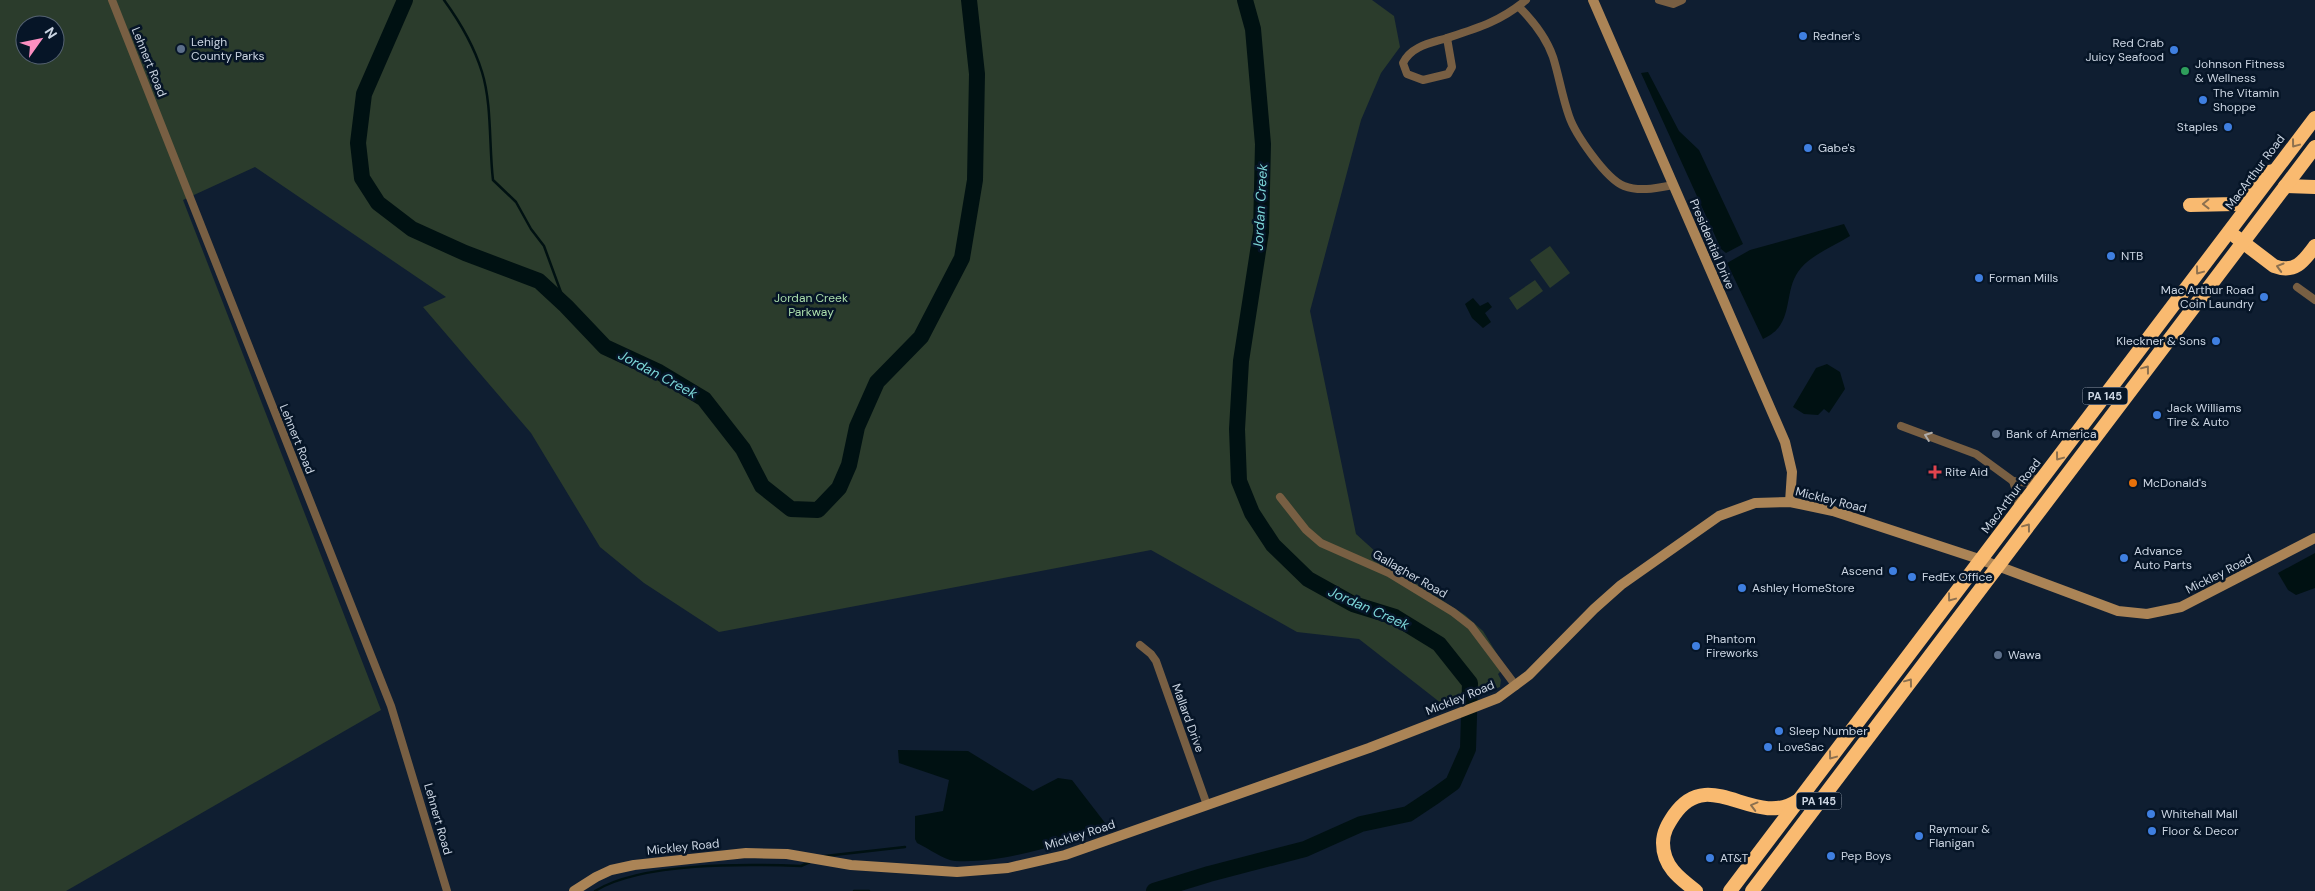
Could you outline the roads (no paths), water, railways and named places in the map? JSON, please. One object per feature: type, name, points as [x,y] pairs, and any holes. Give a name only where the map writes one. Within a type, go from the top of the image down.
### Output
[{"type":"highway","name":"MacArthur Road","points":[[1730,891],[2315,118]]},
{"type":"highway","name":"PA 145","points":[[1752,891],[2315,147]]},
{"type":"highway","points":[[2190,205],[2235,204],[2243,198],[2256,179],[2264,173],[2276,170]]},
{"type":"highway","points":[[2285,186],[2315,187]]},
{"type":"highway","points":[[2228,232],[2274,266],[2289,269],[2302,263],[2315,246]]},
{"type":"highway","points":[[1696,891],[1677,877],[1671,870],[1664,852],[1666,826],[1686,801],[1704,794],[1719,795],[1763,808],[1782,807],[1800,799]]},
{"type":"street","name":"Lehnert Road","points":[[112,0],[391,706],[447,891]]},
{"type":"street","points":[[1447,38],[1452,67],[1448,74],[1423,80],[1406,74],[1403,63],[1411,52],[1420,47],[1493,22],[1519,7],[1526,0]]},
{"type":"street","name":"Presidential Drive","points":[[1593,0],[1785,442],[1792,472],[1790,502]]},
{"type":"street","points":[[1660,0],[1673,4],[1682,0]]},
{"type":"street","points":[[1519,7],[1546,40],[1553,56],[1569,118],[1607,175],[1624,186],[1634,189],[1644,190],[1673,185]]},
{"type":"street","points":[[2297,287],[2315,300]]},
{"type":"street","points":[[1900,426],[1976,454],[2013,481],[2029,483],[2046,474]]},
{"type":"street","points":[[2013,481],[2018,497],[2017,512]]},
{"type":"street","name":"Gallagher Road","points":[[1280,497],[1306,530],[1321,543],[1389,573],[1454,612],[1471,626],[1516,686]]},
{"type":"street","name":"Mickley Road","points":[[574,891],[604,873],[634,865],[746,853],[807,856],[851,865],[957,872],[1008,868],[1065,854],[1207,805],[1498,698],[1516,686],[1621,585],[1720,516],[1755,503],[1790,502],[1833,511],[1981,559],[2118,611],[2131,614],[2157,613],[2181,607],[2214,592],[2315,538]]},
{"type":"street","name":"Mallard Drive","points":[[1140,645],[1156,661],[1207,805]]},
{"type":"waterway","name":"Jordan Creek","points":[[405,0],[364,94],[358,143],[362,178],[378,203],[412,229],[465,253],[539,281],[605,347],[659,372],[704,399],[743,449],[762,486],[791,509],[818,510],[839,488],[849,465],[857,427],[877,382],[921,337],[962,258],[975,180],[977,74],[969,0]]},
{"type":"waterway","name":"Jordan Creek","points":[[444,0],[466,34],[482,72],[489,112],[493,180],[516,202],[531,229],[544,246],[566,306]]},
{"type":"waterway","name":"Jordan Creek","points":[[1154,891],[1209,874],[1305,849],[1361,824],[1408,814],[1453,783],[1468,749],[1470,683],[1439,644],[1395,617],[1353,604],[1308,579],[1273,545],[1252,513],[1239,481],[1237,429],[1241,361],[1261,232],[1263,144],[1253,29],[1245,0]]},
{"type":"waterway","points":[[825,856],[905,847]]},
{"type":"waterway","points":[[595,891],[615,882],[666,870],[724,865],[801,866],[810,862]]},
{"type":"waterway","points":[[854,891],[869,891]]},
{"type":"place","name":"Redner's","points":[[1803,36]]},
{"type":"place","name":"Lehigh County Parks","points":[[181,49]]},
{"type":"place","name":"Red Crab Juicy Seafood","points":[[2174,50]]},
{"type":"place","name":"Johnson Fitness & Wellness","points":[[2185,71]]},
{"type":"place","name":"The Vitamin Shoppe","points":[[2203,100]]},
{"type":"place","name":"Staples","points":[[2228,127]]},
{"type":"place","name":"Gabe's","points":[[1808,148]]},
{"type":"place","name":"NTB","points":[[2111,256]]},
{"type":"place","name":"Forman Mills","points":[[1979,278]]},
{"type":"place","name":"Mac Arthur Road Coin Laundry","points":[[2264,297]]},
{"type":"place","name":"Kleckner & Sons","points":[[2216,341]]},
{"type":"place","name":"Jack Williams Tire & Auto","points":[[2157,415]]},
{"type":"place","name":"Bank of America","points":[[1996,434]]},
{"type":"place","name":"Rite Aid","points":[[1935,472]]},
{"type":"place","name":"McDonald's","points":[[2133,483]]},
{"type":"place","name":"Advance Auto Parts","points":[[2124,558]]},
{"type":"place","name":"Ascend","points":[[1893,571]]},
{"type":"place","name":"FedEx Office","points":[[1912,577]]},
{"type":"place","name":"Ashley HomeStore","points":[[1742,588]]},
{"type":"place","name":"Phantom Fireworks","points":[[1696,646]]},
{"type":"place","name":"Wawa","points":[[1998,655]]},
{"type":"place","name":"Sleep Number","points":[[1779,731]]},
{"type":"place","name":"LoveSac","points":[[1768,747]]},
{"type":"place","name":"Whitehall Mall","points":[[2151,814]]},
{"type":"place","name":"Floor & Decor","points":[[2152,831]]},
{"type":"place","name":"Raymour & Flanigan","points":[[1919,836]]},
{"type":"place","name":"Pep Boys","points":[[1831,856]]},
{"type":"place","name":"AT&T","points":[[1710,858]]},
{"type":"park label","name":"Jordan Creek Parkway","points":[[811,305]]}]
